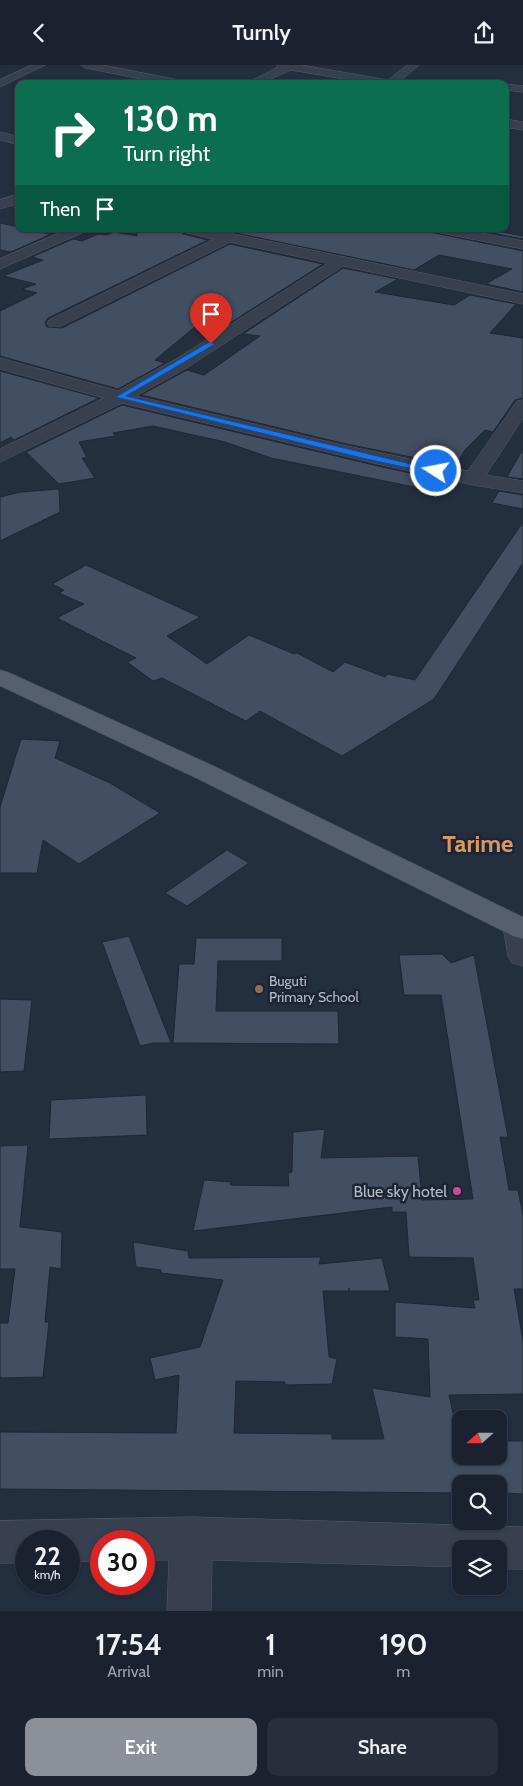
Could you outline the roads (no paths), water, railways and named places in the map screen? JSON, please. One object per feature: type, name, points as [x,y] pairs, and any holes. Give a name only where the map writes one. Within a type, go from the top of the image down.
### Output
[{"type":"main road","points":[[0,677],[207,773],[522,924]]},
{"type":"street","points":[[0,86],[40,65]]},
{"type":"street","points":[[86,65],[163,80]]},
{"type":"street","points":[[258,80],[288,65],[376,80]]},
{"type":"street","points":[[396,80],[414,65]]},
{"type":"street","points":[[0,86],[15,90]]},
{"type":"street","points":[[509,87],[523,89]]},
{"type":"street","points":[[509,124],[523,126]]},
{"type":"street","points":[[0,136],[15,140]]},
{"type":"street","points":[[0,188],[15,192]]},
{"type":"street","points":[[0,205],[15,199]]},
{"type":"street","points":[[0,265],[72,232]]},
{"type":"street","points":[[203,232],[425,280],[523,299]]},
{"type":"street","points":[[456,232],[523,245]]},
{"type":"street","points":[[55,323],[229,237]]},
{"type":"street","points":[[0,456],[120,397],[182,363],[341,261]]},
{"type":"street","points":[[0,363],[120,397],[362,456],[473,479],[523,487]]},
{"type":"street","points":[[473,479],[523,405]]},
{"type":"street","points":[[522,924],[523,956]]},
{"type":"street","points":[[0,1542],[191,1538],[523,1549]]},
{"type":"street","points":[[189,1611],[191,1538]]},
{"type":"place","name":"Buguti Primary School","points":[[259,989]]},
{"type":"place","name":"Blue sky hotel","points":[[457,1191]]},
{"type":"district","name":"Tarime","points":[[478,844]]}]
